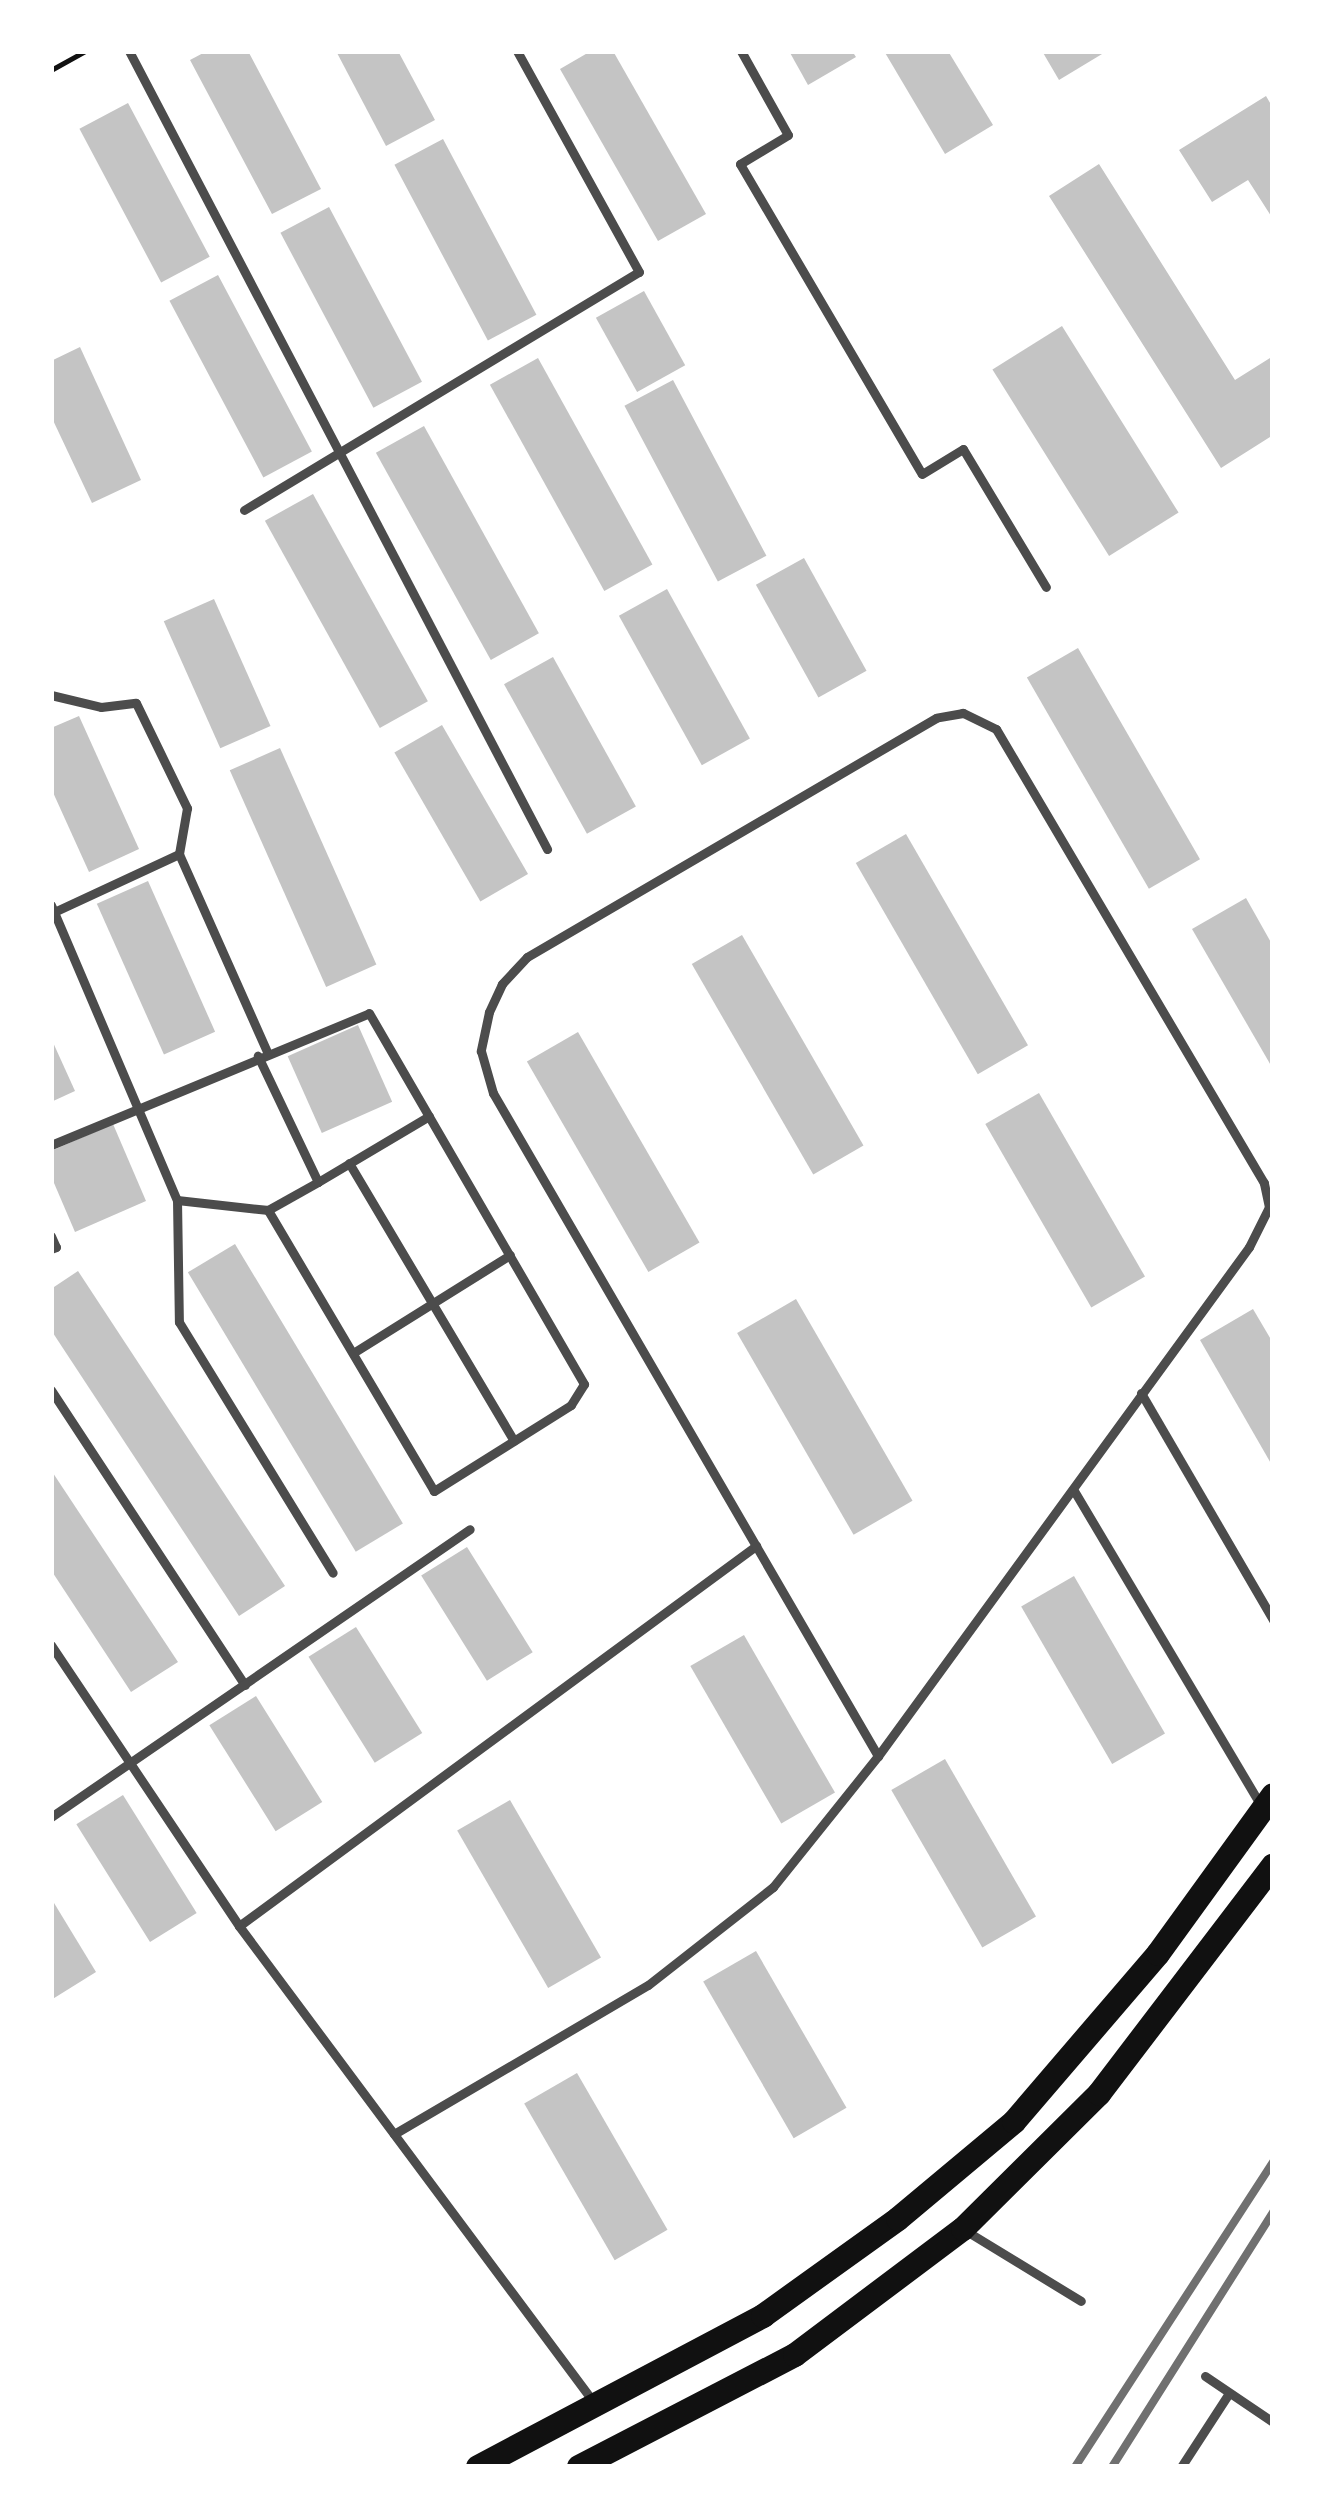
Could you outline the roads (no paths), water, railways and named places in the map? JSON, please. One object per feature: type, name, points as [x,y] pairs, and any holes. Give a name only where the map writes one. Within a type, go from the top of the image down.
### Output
[{"type":"main road","points":[[478,2467],[598,2408],[763,2316],[898,2219],[1014,2122],[1158,1954],[1268,1802]]},
{"type":"main road","points":[[579,2467],[795,2355],[963,2229],[1099,2094],[1273,1866]]},
{"type":"lane","points":[[129,51],[547,849]]},
{"type":"lane","points":[[244,511],[639,272],[517,51]]},
{"type":"lane","points":[[741,51],[788,135],[740,164],[922,473],[963,448],[1046,587]]},
{"type":"lane","points":[[51,695],[101,707],[136,703],[187,808],[179,854],[318,1182]]},
{"type":"lane","points":[[394,2134],[649,1985],[773,1887],[878,1756],[1249,1247],[1270,1207],[1264,1183],[996,729],[963,713],[936,718],[527,957],[502,984],[489,1012],[481,1051],[493,1093],[878,1756]]},
{"type":"lane","points":[[179,854],[52,908],[177,1200],[178,1322],[333,1573]]},
{"type":"lane","points":[[51,1145],[369,1013],[584,1384],[571,1405],[434,1491],[268,1210]]},
{"type":"lane","points":[[177,1200],[268,1210],[429,1116]]},
{"type":"lane","points":[[349,1163],[514,1441]]},
{"type":"lane","points":[[51,1236],[56,1246],[51,1250]]},
{"type":"lane","points":[[353,1353],[510,1256]]},
{"type":"lane","points":[[51,1390],[245,1685]]},
{"type":"lane","points":[[1141,1393],[1273,1620]]},
{"type":"lane","points":[[1073,1489],[1268,1802]]},
{"type":"lane","points":[[51,1817],[470,1529]]},
{"type":"lane","points":[[239,1926],[756,1546]]},
{"type":"lane","points":[[51,1645],[239,1926],[598,2408]]},
{"type":"lane","points":[[963,2229],[1081,2301]]},
{"type":"lane","points":[[1205,2376],[1273,2422]]},
{"type":"lane","points":[[1181,2467],[1229,2392]]},
{"type":"railway","points":[[1075,2467],[1273,2162]]},
{"type":"railway","points":[[1112,2467],[1273,2212]]}]
